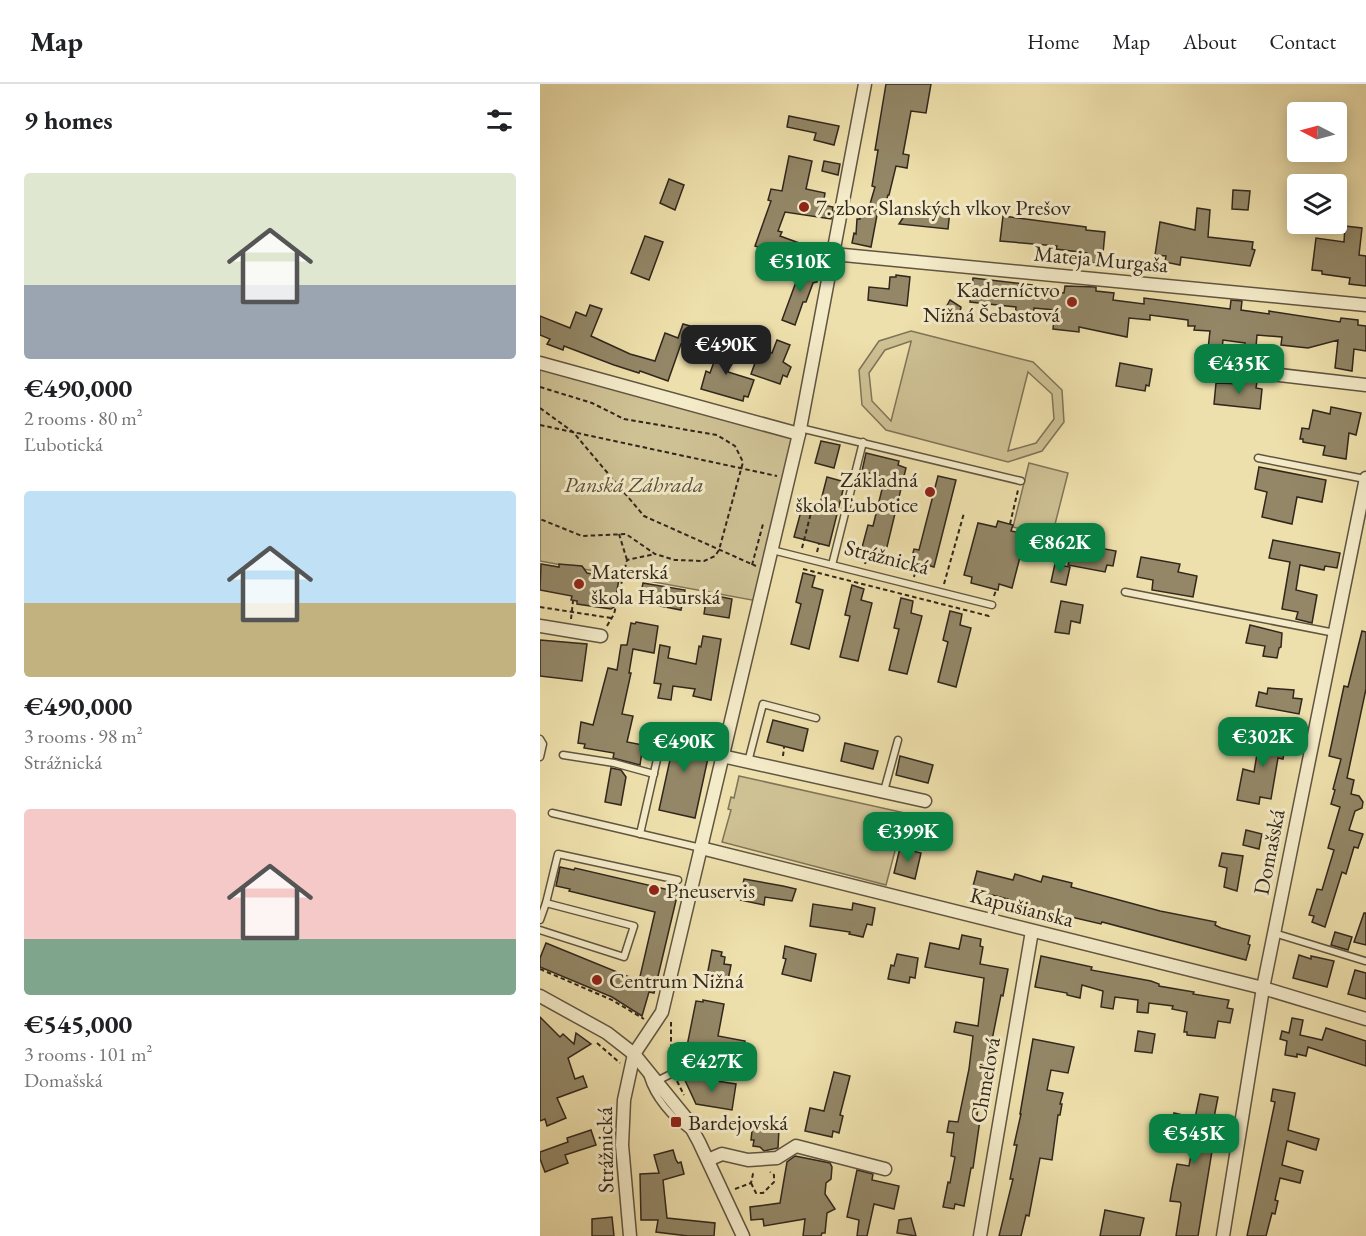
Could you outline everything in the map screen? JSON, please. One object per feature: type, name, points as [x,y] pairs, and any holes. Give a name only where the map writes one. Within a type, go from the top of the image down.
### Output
[{"type":"street","name":"Strážnická","points":[[630,1236],[622,1124],[624,1100],[634,1054],[662,1012],[800,431],[865,84]]},
{"type":"street","name":"Mateja Murgaša","points":[[833,254],[1366,305]]},
{"type":"street","points":[[540,363],[800,431]]},
{"type":"street","points":[[1210,367],[1366,385]]},
{"type":"street","name":"Domašská","points":[[1223,1236],[1263,988],[1366,479]]},
{"type":"street","points":[[540,626],[601,636]]},
{"type":"street","points":[[722,756],[925,801]]},
{"type":"street","name":"Kapušianska","points":[[701,848],[1263,988],[1366,1019]]},
{"type":"street","name":"Chmeľová","points":[[980,1236],[1032,931]]},
{"type":"street","points":[[540,996],[607,1033],[634,1054],[657,1081],[686,1118],[743,1236]]},
{"type":"street","points":[[708,1160],[722,1154],[748,1160],[777,1158],[796,1146],[885,1169]]},
{"type":"lane","points":[[800,431],[863,442],[1020,481]]},
{"type":"lane","points":[[832,565],[863,442]]},
{"type":"lane","points":[[1258,458],[1366,479]]},
{"type":"lane","name":"Strážnická","points":[[771,550],[992,605]]},
{"type":"lane","points":[[1125,592],[1335,633]]},
{"type":"lane","points":[[748,762],[763,704],[816,718]]},
{"type":"lane","points":[[540,739],[543,744],[540,757]]},
{"type":"lane","points":[[884,792],[898,740]]},
{"type":"lane","points":[[562,754],[614,763],[654,774]]},
{"type":"lane","points":[[640,834],[658,755]]},
{"type":"lane","points":[[552,813],[701,848]]},
{"type":"lane","points":[[540,920],[558,854],[678,880]]},
{"type":"lane","points":[[540,893],[548,895]]},
{"type":"lane","points":[[540,930],[624,957],[634,926],[546,903]]},
{"type":"lane","points":[[1274,933],[1365,961]]},
{"type":"lane","points":[[657,1081],[685,1066],[709,1062],[729,1067]]},
{"type":"lane","points":[[646,1068],[651,1087],[677,1122],[694,1133]]},
{"type":"path","points":[[540,387],[592,403],[624,419],[717,435],[735,446],[743,462],[719,550],[710,560],[675,560],[656,554],[626,534],[582,536],[540,519]]},
{"type":"path","points":[[540,408],[573,432],[644,516],[766,571]]},
{"type":"path","points":[[540,425],[788,479]]},
{"type":"path","points":[[1010,524],[1020,481]]},
{"type":"path","points":[[799,557],[813,505]]},
{"type":"path","points":[[942,593],[964,513]]},
{"type":"path","points":[[601,636],[612,618],[627,560],[619,534]]},
{"type":"path","points":[[627,560],[656,554]]},
{"type":"path","points":[[801,568],[989,616]]},
{"type":"path","points":[[569,631],[573,601]]},
{"type":"path","points":[[540,607],[612,618]]},
{"type":"path","points":[[540,969],[612,1000],[649,1022]]},
{"type":"path","points":[[671,1013],[671,1046],[676,1080],[686,1098]]},
{"type":"path","points":[[591,1038],[630,1072]]},
{"type":"path","points":[[760,1170],[753,1174],[751,1183],[756,1193],[763,1193],[774,1182],[774,1175],[769,1171]]},
{"type":"path","points":[[731,1182],[735,1189],[751,1183]]},
{"type":"green space","points":[[911,331],[1033,362],[1062,390],[1064,422],[1042,451],[1008,462],[886,430],[862,405],[859,370],[879,341]],"holes":[[[911,342],[891,421],[872,401],[869,373],[885,350]],[[1028,372],[1052,394],[1054,419],[1036,443],[1008,451]]]},
{"type":"green space","name":"Panská Záhrada","points":[[540,362],[799,435],[757,601],[540,561]]},
{"type":"green space","points":[[1029,463],[1068,473],[1052,536],[1013,527]]},
{"type":"green space","points":[[739,776],[905,813],[886,885],[722,842],[731,810],[728,809],[731,797],[734,798]]},
{"type":"building","points":[[886,84],[931,84],[926,113],[911,111],[903,154],[909,155],[907,168],[896,166],[884,208],[870,204],[875,187],[872,186],[878,150],[875,150]]},
{"type":"building","points":[[789,116],[839,126],[834,145],[814,140],[816,133],[787,127]]},
{"type":"building","points":[[789,156],[812,161],[806,189],[825,193],[823,205],[833,207],[831,219],[785,212],[778,231],[782,232],[780,236],[802,244],[796,263],[784,256],[755,246],[771,201],[768,200],[771,189],[782,191]]},
{"type":"building","points":[[824,161],[840,164],[838,175],[822,171]]},
{"type":"building","points":[[669,179],[684,185],[675,210],[660,203]]},
{"type":"building","points":[[1233,190],[1250,191],[1248,210],[1232,209]]},
{"type":"building","points":[[918,206],[950,210],[948,229],[899,224],[910,207],[918,208]]},
{"type":"building","points":[[861,208],[878,210],[871,247],[852,243]]},
{"type":"building","points":[[1197,208],[1210,210],[1208,237],[1253,242],[1252,249],[1255,250],[1250,266],[1181,257],[1180,265],[1165,262],[1166,256],[1155,255],[1160,222],[1195,230]]},
{"type":"building","points":[[1003,216],[1086,227],[1086,230],[1105,232],[1102,264],[1086,262],[1087,253],[1056,249],[1057,246],[1000,241]]},
{"type":"building","points":[[1347,226],[1362,228],[1359,255],[1366,256],[1366,286],[1349,284],[1350,278],[1322,274],[1322,271],[1312,270],[1316,238],[1344,242]]},
{"type":"building","points":[[645,236],[663,242],[649,280],[631,273]]},
{"type":"building","points":[[803,263],[818,269],[817,282],[813,283],[806,302],[803,302],[795,325],[782,320]]},
{"type":"building","points":[[896,275],[910,277],[907,306],[868,300],[869,287],[889,289],[890,277],[896,277]]},
{"type":"building","points":[[973,278],[1032,285],[1031,289],[1064,293],[1065,286],[1096,287],[1096,291],[1114,293],[1113,300],[1144,304],[1144,298],[1230,309],[1231,300],[1242,301],[1241,310],[1269,314],[1269,311],[1340,322],[1341,318],[1358,320],[1358,325],[1366,326],[1366,351],[1354,349],[1352,371],[1335,368],[1338,340],[1308,348],[1281,345],[1282,337],[1257,335],[1256,347],[1223,340],[1221,359],[1207,358],[1210,331],[1194,330],[1195,326],[1188,326],[1188,320],[1150,315],[1150,320],[1129,318],[1127,337],[1079,327],[1079,332],[1053,329],[1055,310],[1034,308],[1033,321],[1015,319],[1016,307],[970,302]]},
{"type":"building","points":[[950,300],[961,307],[958,321],[944,311]]},
{"type":"building","points":[[590,305],[602,309],[591,336],[630,354],[655,361],[665,333],[678,338],[683,324],[694,327],[687,346],[681,344],[668,381],[614,365],[564,346],[563,350],[547,344],[550,339],[540,335],[540,316],[570,328],[576,312],[586,316]]},
{"type":"building","points":[[724,334],[733,338],[724,362],[730,363],[728,372],[754,380],[748,397],[744,396],[743,401],[701,389],[706,371],[710,373]]},
{"type":"building","points":[[777,340],[790,345],[783,362],[791,367],[787,377],[783,375],[780,384],[751,374],[760,349],[772,353]]},
{"type":"building","points":[[1120,363],[1152,369],[1149,386],[1146,385],[1145,391],[1116,386]]},
{"type":"building","points":[[1244,381],[1257,382],[1256,388],[1262,389],[1260,409],[1214,404],[1216,383],[1243,384]]},
{"type":"building","points":[[1331,407],[1361,413],[1356,435],[1349,433],[1346,459],[1323,455],[1325,446],[1303,442],[1303,439],[1300,439],[1302,428],[1309,429],[1313,410],[1330,414]]},
{"type":"building","points":[[821,441],[840,445],[834,468],[815,463]]},
{"type":"building","points":[[866,453],[899,461],[898,465],[906,468],[885,555],[874,552],[872,557],[860,555],[868,525],[873,526],[885,477],[862,471]]},
{"type":"building","points":[[1259,467],[1326,480],[1322,502],[1297,497],[1292,524],[1262,517],[1267,492],[1255,489]]},
{"type":"building","points":[[938,476],[956,480],[934,567],[923,564],[921,570],[909,567],[914,549],[919,550]]},
{"type":"building","points":[[827,477],[845,482],[829,546],[794,537],[803,504],[819,508]]},
{"type":"building","points":[[998,521],[1013,525],[1011,531],[1026,534],[1012,588],[999,584],[998,590],[971,583],[972,577],[964,575],[978,523],[996,527]]},
{"type":"building","points":[[1273,540],[1340,553],[1337,568],[1325,566],[1324,570],[1300,565],[1296,590],[1317,595],[1312,623],[1296,619],[1298,612],[1282,609],[1290,562],[1269,558]]},
{"type":"building","points":[[1073,543],[1116,551],[1113,566],[1107,565],[1105,572],[1068,565]]},
{"type":"building","points":[[1141,557],[1180,564],[1178,572],[1197,576],[1193,597],[1152,590],[1153,580],[1137,577]]},
{"type":"building","name":"Materská škola Haburská","points":[[541,564],[559,567],[559,564],[582,566],[587,573],[619,579],[614,607],[611,609],[577,604],[577,601],[571,600],[572,596],[540,590]]},
{"type":"building","points":[[1055,564],[1070,567],[1066,585],[1051,582]]},
{"type":"building","points":[[803,573],[815,576],[812,587],[823,590],[809,649],[791,644],[801,604],[796,602]]},
{"type":"building","points":[[643,583],[685,590],[681,610],[639,602]]},
{"type":"building","points":[[852,585],[864,589],[861,600],[872,603],[858,661],[840,657],[850,616],[845,615]]},
{"type":"building","points":[[707,594],[732,599],[729,618],[704,614]]},
{"type":"building","points":[[901,598],[913,601],[911,613],[922,616],[907,674],[889,670],[899,629],[894,628]]},
{"type":"building","points":[[1061,601],[1083,605],[1080,623],[1071,621],[1069,634],[1055,632]]},
{"type":"building","points":[[950,611],[962,614],[960,625],[971,628],[956,687],[938,682],[948,642],[943,640]]},
{"type":"building","points":[[631,623],[658,626],[654,653],[633,649],[629,673],[631,673],[622,714],[633,716],[627,742],[643,745],[640,765],[613,758],[614,753],[584,748],[585,744],[578,743],[581,722],[593,725],[608,668],[617,670],[621,645],[627,645]]},
{"type":"building","points":[[1250,625],[1282,633],[1277,658],[1263,656],[1265,646],[1246,643]]},
{"type":"building","points":[[1362,631],[1366,632],[1366,689],[1347,778],[1354,780],[1351,794],[1359,796],[1363,802],[1362,808],[1355,811],[1349,830],[1363,834],[1358,848],[1354,847],[1346,874],[1342,872],[1325,927],[1312,922],[1314,916],[1309,915],[1317,889],[1322,890],[1334,850],[1328,848],[1340,807],[1331,804],[1341,759],[1329,756],[1344,686],[1348,687]]},
{"type":"building","points":[[703,636],[721,639],[711,700],[693,696],[695,689],[673,686],[671,700],[658,698],[661,684],[654,683],[660,645],[670,647],[668,658],[696,664]]},
{"type":"building","points":[[540,640],[587,644],[582,681],[540,676]]},
{"type":"building","points":[[1268,688],[1294,690],[1293,698],[1302,699],[1299,714],[1256,706],[1259,692],[1267,694]]},
{"type":"building","points":[[773,720],[808,729],[803,751],[767,742]]},
{"type":"building","points":[[676,725],[703,730],[698,756],[708,758],[695,818],[659,810]]},
{"type":"building","points":[[1252,733],[1295,741],[1292,755],[1284,753],[1283,759],[1278,758],[1271,799],[1260,797],[1259,804],[1237,800],[1243,769],[1254,772],[1258,748],[1250,747]]},
{"type":"building","points":[[845,743],[878,751],[873,769],[841,761]]},
{"type":"building","points":[[900,756],[933,765],[928,783],[896,775]]},
{"type":"building","points":[[611,768],[621,770],[626,777],[621,805],[605,802]]},
{"type":"building","points":[[1246,830],[1262,834],[1259,849],[1243,845]]},
{"type":"building","points":[[900,848],[921,853],[915,879],[894,873]]},
{"type":"building","points":[[1222,853],[1243,856],[1237,891],[1224,887],[1227,868],[1219,866]]},
{"type":"building","points":[[560,867],[574,870],[575,868],[678,892],[654,993],[649,992],[642,1016],[612,997],[540,967],[540,958],[546,943],[639,981],[655,912],[556,886]]},
{"type":"building","points":[[977,871],[1013,880],[1015,874],[1041,882],[1043,876],[1072,883],[1071,887],[1160,911],[1216,922],[1215,925],[1221,928],[1250,936],[1246,960],[1102,922],[1101,924],[1007,902],[1008,899],[972,890]]},
{"type":"building","points":[[744,879],[796,889],[792,901],[765,897],[764,905],[740,900]]},
{"type":"building","points":[[853,903],[875,908],[872,925],[867,924],[863,937],[849,934],[850,932],[810,926],[813,904],[852,910]]},
{"type":"building","points":[[1364,913],[1366,913],[1366,945],[1354,942]]},
{"type":"building","points":[[1335,932],[1352,937],[1348,950],[1331,945]]},
{"type":"building","points":[[962,935],[981,939],[980,946],[983,947],[980,964],[1008,969],[976,1120],[980,1120],[973,1168],[971,1168],[964,1206],[955,1204],[954,1209],[943,1207],[955,1157],[951,1156],[954,1133],[947,1132],[949,1121],[958,1122],[973,1036],[954,1032],[956,1022],[978,1026],[984,978],[925,967],[930,943],[959,949]]},
{"type":"building","points":[[785,946],[816,954],[811,981],[782,974],[786,959],[783,958]]},
{"type":"building","points":[[712,950],[722,952],[721,956],[725,957],[724,964],[731,965],[728,980],[707,976]]},
{"type":"building","points":[[897,954],[918,958],[915,978],[910,977],[909,983],[888,979],[891,965],[894,966]]},
{"type":"building","points":[[1299,955],[1311,959],[1311,956],[1334,961],[1327,987],[1293,978]]},
{"type":"building","points":[[1041,956],[1092,967],[1091,970],[1151,981],[1159,986],[1194,992],[1193,994],[1229,1000],[1227,1008],[1233,1009],[1230,1023],[1218,1021],[1215,1038],[1187,1035],[1187,1032],[1184,1032],[1187,1012],[1172,1009],[1173,1006],[1149,1003],[1148,1013],[1137,1012],[1138,1000],[1115,997],[1113,1009],[1101,1007],[1103,991],[1082,985],[1080,998],[1035,987]]},
{"type":"building","points":[[1355,970],[1366,973],[1366,999],[1348,994]]},
{"type":"building","points":[[703,1000],[724,1004],[718,1036],[745,1041],[743,1051],[712,1045],[711,1049],[702,1048],[701,1053],[686,1051],[696,1001],[703,1002]]},
{"type":"building","points":[[540,1017],[560,1037],[563,1034],[574,1044],[576,1033],[591,1044],[568,1058],[575,1079],[583,1076],[587,1087],[557,1098],[566,1118],[547,1126],[545,1119],[540,1121]]},
{"type":"building","points":[[1292,1018],[1303,1020],[1300,1035],[1322,1040],[1326,1028],[1366,1041],[1366,1066],[1308,1047],[1306,1056],[1285,1055],[1287,1041],[1280,1039],[1282,1031],[1289,1033]]},
{"type":"building","points":[[1138,1031],[1155,1034],[1152,1053],[1135,1051]]},
{"type":"building","points":[[1033,1039],[1074,1047],[1068,1073],[1051,1070],[1047,1090],[1063,1093],[1052,1160],[1040,1158],[1029,1216],[1026,1215],[1021,1236],[999,1236],[1013,1179],[1010,1179],[1017,1145],[1014,1145]]},
{"type":"building","points":[[834,1072],[850,1076],[840,1115],[843,1116],[839,1133],[833,1131],[832,1137],[805,1131],[810,1108],[824,1111]]},
{"type":"building","points":[[683,1076],[736,1084],[732,1110],[696,1104]]},
{"type":"building","points":[[1273,1089],[1295,1093],[1288,1130],[1319,1139],[1316,1150],[1287,1141],[1282,1165],[1303,1171],[1300,1183],[1280,1178],[1275,1200],[1278,1201],[1275,1214],[1272,1213],[1266,1236],[1247,1236],[1275,1102],[1271,1101]]},
{"type":"building","points":[[1200,1094],[1218,1097],[1210,1138],[1214,1139],[1198,1236],[1176,1236],[1181,1204],[1170,1201],[1172,1189],[1177,1164],[1189,1166],[1193,1144],[1181,1142],[1183,1129],[1171,1127],[1174,1113],[1195,1118]]},
{"type":"building","points":[[753,1122],[764,1124],[763,1127],[779,1129],[778,1148],[764,1151],[760,1147],[753,1146],[754,1140],[751,1140]]},
{"type":"building","points":[[591,1130],[596,1145],[565,1155],[568,1163],[545,1172],[540,1152],[568,1142],[567,1138]]},
{"type":"building","points":[[673,1150],[678,1163],[681,1162],[684,1174],[663,1180],[667,1218],[715,1223],[714,1236],[656,1232],[658,1220],[641,1220],[640,1174],[659,1173],[654,1155]]},
{"type":"building","points":[[795,1156],[830,1163],[832,1167],[831,1179],[826,1183],[825,1194],[835,1209],[827,1213],[825,1233],[821,1236],[803,1236],[805,1219],[764,1226],[763,1219],[751,1220],[750,1207],[780,1203],[787,1162]]},
{"type":"building","points":[[857,1170],[873,1174],[872,1180],[899,1186],[894,1209],[874,1204],[867,1236],[857,1236],[859,1220],[847,1217]]},
{"type":"building","points":[[1105,1210],[1144,1218],[1140,1236],[1100,1236]]},
{"type":"building","points":[[612,1217],[614,1236],[592,1236],[592,1219]]},
{"type":"building","points":[[911,1218],[916,1236],[897,1233],[899,1220]]},
{"type":"place","name":"7. zbor Slanských vlkov Prešov","points":[[804,207]]},
{"type":"place","name":"Kaderníctvo Nižná Šebastová","points":[[1072,302]]},
{"type":"place","name":"Základná škola Ľubotice","points":[[930,492]]},
{"type":"place","name":"Materská škola Haburská","points":[[579,584]]},
{"type":"place","name":"Pneuservis","points":[[654,890]]},
{"type":"place","name":"Centrum Nižná","points":[[597,980]]},
{"type":"place","name":"Bardejovská","points":[[676,1122]]}]
